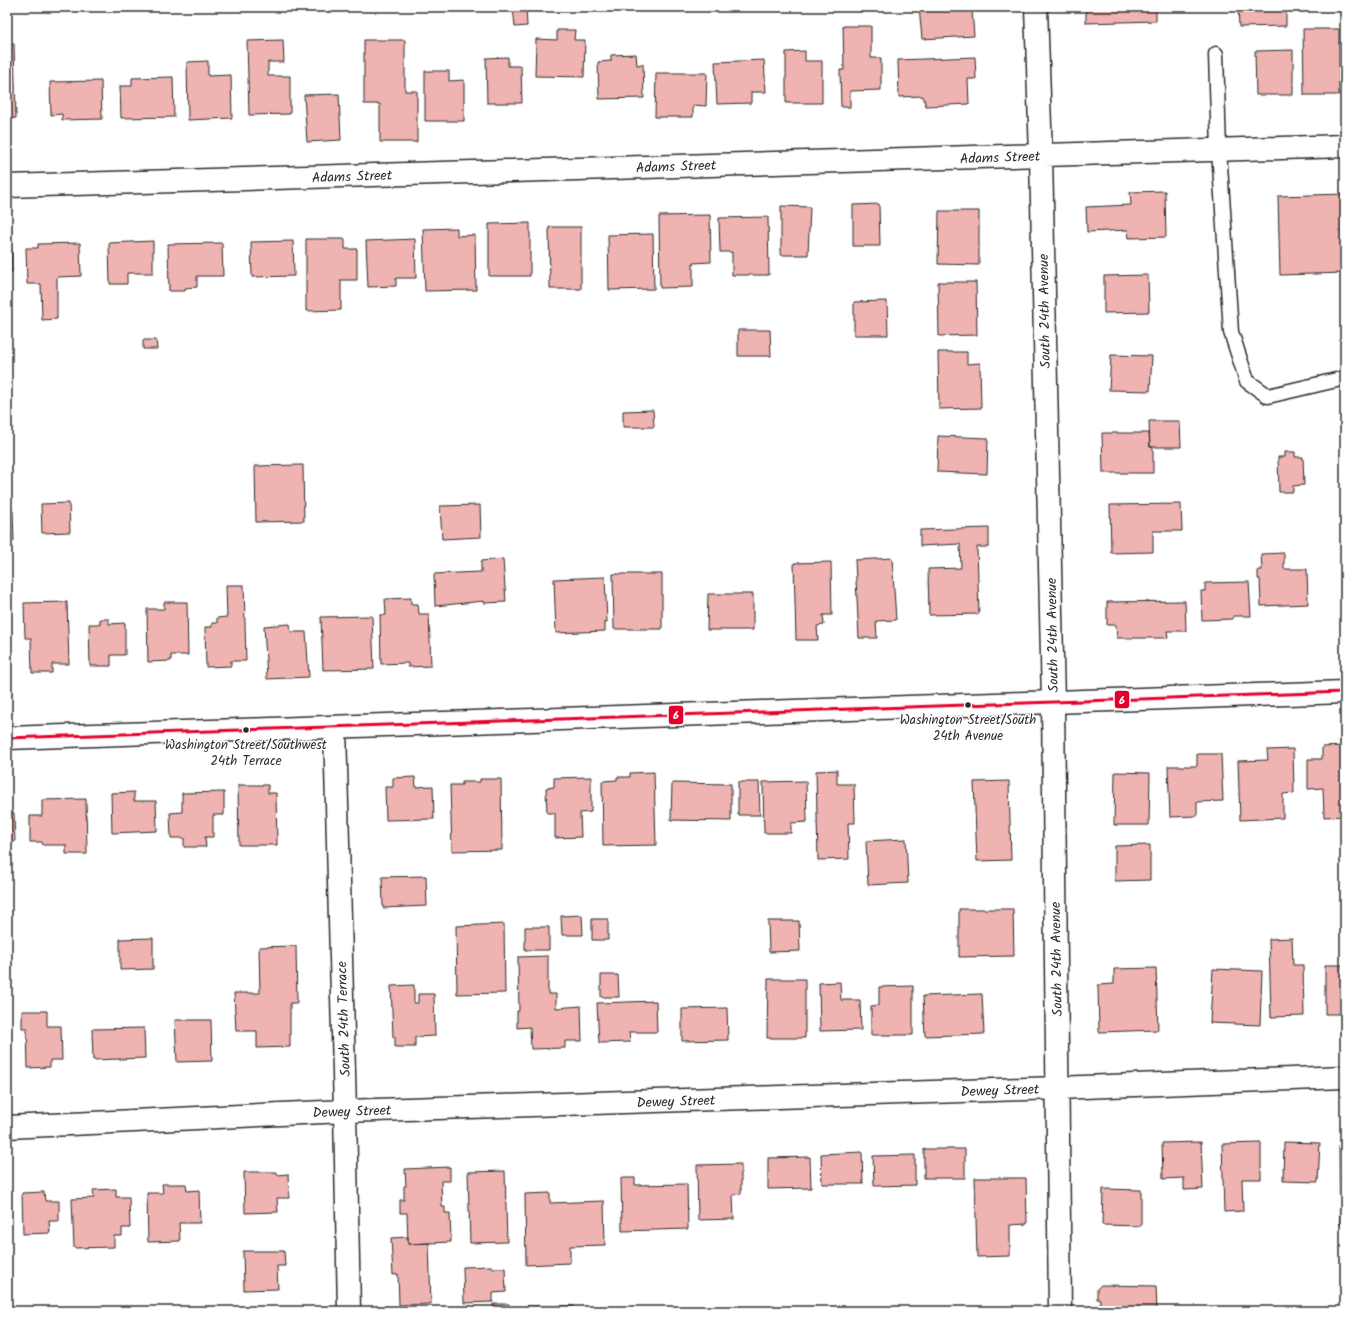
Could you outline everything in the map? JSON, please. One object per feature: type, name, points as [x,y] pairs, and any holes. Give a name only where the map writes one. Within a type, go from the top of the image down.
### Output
[{"type":"street","name":"South 24th Avenue","points":[[1036,7],[1041,156],[1053,703],[1060,1311]]},
{"type":"street","name":"Adams Street","points":[[7,186],[1345,146]]},
{"type":"street","points":[[7,738],[335,728],[1345,692]]},
{"type":"street","name":"South 24th Terrace","points":[[335,728],[349,1311]]},
{"type":"street","name":"Dewey Street","points":[[7,1126],[345,1111],[1057,1088],[1345,1077]]},
{"type":"lane","points":[[1216,54],[1219,150],[1231,332],[1247,380],[1268,396],[1345,378]]},
{"type":"building","points":[[513,7],[526,7],[527,26],[515,27]]},
{"type":"building","points":[[919,7],[966,7],[966,11],[972,10],[974,36],[922,39]]},
{"type":"building","points":[[1086,7],[1156,7],[1156,21],[1086,23]]},
{"type":"building","points":[[1238,7],[1286,7],[1286,26],[1239,27]]},
{"type":"building","points":[[1304,7],[1336,7],[1336,9],[1304,9]]},
{"type":"building","points":[[843,26],[871,26],[871,58],[881,58],[881,90],[850,91],[850,107],[841,107],[840,70],[844,70]]},
{"type":"building","points":[[1303,29],[1339,29],[1339,95],[1304,95]]},
{"type":"building","points":[[557,30],[575,30],[574,40],[585,40],[584,77],[535,76],[536,39],[557,40]]},
{"type":"building","points":[[283,40],[284,62],[268,62],[268,76],[290,76],[290,114],[249,115],[247,41]]},
{"type":"building","points":[[364,40],[405,40],[405,91],[417,91],[417,142],[380,142],[380,104],[364,104]]},
{"type":"building","points":[[7,44],[14,44],[16,118],[7,119]]},
{"type":"building","points":[[1293,50],[1293,95],[1256,95],[1255,51]]},
{"type":"building","points":[[805,51],[805,61],[822,61],[822,103],[786,103],[786,52]]},
{"type":"building","points":[[636,54],[637,65],[643,64],[644,98],[599,99],[598,62],[611,61],[611,55]]},
{"type":"building","points":[[508,57],[508,66],[521,66],[522,103],[487,103],[486,58]]},
{"type":"building","points":[[975,57],[976,79],[968,79],[969,104],[926,106],[923,96],[899,97],[898,60]]},
{"type":"building","points":[[764,60],[766,92],[751,92],[751,103],[717,104],[715,62]]},
{"type":"building","points":[[208,61],[208,76],[231,75],[232,118],[188,120],[187,62]]},
{"type":"building","points":[[425,71],[449,71],[449,81],[464,80],[464,121],[425,121]]},
{"type":"building","points":[[656,73],[707,73],[706,106],[693,105],[693,117],[655,117]]},
{"type":"building","points":[[173,77],[174,117],[121,118],[120,86],[132,86],[132,78]]},
{"type":"building","points":[[101,81],[102,119],[62,120],[62,114],[51,115],[50,82]]},
{"type":"building","points":[[339,94],[341,140],[307,142],[304,95]]},
{"type":"building","points":[[1165,191],[1166,237],[1129,238],[1128,230],[1087,232],[1086,207],[1131,205],[1130,192]]},
{"type":"building","points":[[1345,194],[1345,273],[1280,275],[1278,196]]},
{"type":"building","points":[[879,204],[880,246],[853,246],[853,205]]},
{"type":"building","points":[[781,206],[810,207],[808,255],[781,255]]},
{"type":"building","points":[[939,211],[979,211],[979,265],[938,264]]},
{"type":"building","points":[[710,215],[711,262],[693,263],[693,287],[660,288],[659,216]]},
{"type":"building","points":[[768,217],[769,275],[732,275],[732,252],[720,252],[719,218]]},
{"type":"building","points":[[530,223],[530,276],[489,276],[489,224]]},
{"type":"building","points":[[549,227],[581,227],[581,289],[550,289]]},
{"type":"building","points":[[457,228],[457,236],[475,235],[476,290],[425,291],[423,229]]},
{"type":"building","points":[[653,234],[654,289],[609,290],[608,235]]},
{"type":"building","points":[[7,237],[11,237],[12,272],[7,272]]},
{"type":"building","points":[[306,239],[345,239],[345,249],[357,249],[357,280],[341,280],[341,310],[306,311]]},
{"type":"building","points":[[415,239],[416,278],[396,278],[396,286],[368,287],[366,241]]},
{"type":"building","points":[[153,241],[153,273],[127,273],[127,284],[110,284],[109,243]]},
{"type":"building","points":[[293,241],[294,276],[252,277],[251,242]]},
{"type":"building","points":[[80,243],[81,276],[57,277],[57,319],[42,320],[41,284],[27,284],[26,248],[38,248],[38,244]]},
{"type":"building","points":[[222,243],[223,276],[197,276],[197,287],[185,288],[185,291],[169,291],[168,244]]},
{"type":"building","points":[[1148,275],[1149,312],[1104,313],[1104,276]]},
{"type":"building","points":[[938,282],[976,282],[977,335],[939,336]]},
{"type":"building","points":[[887,301],[888,335],[854,335],[854,302]]},
{"type":"building","points":[[738,330],[770,330],[771,356],[738,356]]},
{"type":"building","points":[[143,340],[156,340],[157,349],[143,349]]},
{"type":"building","points":[[938,352],[967,352],[967,364],[980,363],[981,408],[939,409]]},
{"type":"building","points":[[1111,355],[1152,356],[1150,391],[1109,390]]},
{"type":"building","points":[[653,410],[654,427],[623,427],[623,411]]},
{"type":"building","points":[[1149,421],[1180,421],[1181,447],[1150,447]]},
{"type":"building","points":[[1102,433],[1149,433],[1150,447],[1153,447],[1153,473],[1103,473]]},
{"type":"building","points":[[938,436],[988,438],[987,474],[937,472]]},
{"type":"building","points":[[1285,452],[1295,452],[1295,457],[1303,457],[1304,485],[1293,486],[1293,492],[1279,492],[1278,457],[1285,457]]},
{"type":"building","points":[[303,465],[304,521],[256,522],[255,466]]},
{"type":"building","points":[[69,503],[70,532],[42,533],[41,504]]},
{"type":"building","points":[[1181,504],[1182,531],[1153,531],[1153,552],[1111,553],[1110,505]]},
{"type":"building","points":[[480,505],[481,537],[442,539],[440,506]]},
{"type":"building","points":[[7,511],[13,511],[14,541],[7,542]]},
{"type":"building","points":[[989,528],[989,547],[977,547],[979,614],[929,615],[928,569],[961,568],[960,544],[920,546],[920,530]]},
{"type":"building","points":[[1284,553],[1284,569],[1307,569],[1308,604],[1261,606],[1260,579],[1258,579],[1258,570],[1262,570],[1261,554]]},
{"type":"building","points":[[892,558],[896,620],[876,621],[877,638],[859,638],[855,560]]},
{"type":"building","points":[[503,559],[506,602],[484,603],[484,601],[435,606],[434,574],[481,572],[481,561]]},
{"type":"building","points":[[831,562],[832,615],[823,615],[824,625],[817,626],[818,640],[796,640],[794,563]]},
{"type":"building","points":[[613,574],[662,574],[662,629],[614,629]]},
{"type":"building","points":[[605,577],[607,622],[605,622],[605,631],[556,633],[554,579]]},
{"type":"building","points":[[1249,582],[1251,616],[1233,616],[1233,619],[1202,620],[1201,591],[1205,591],[1205,583]]},
{"type":"building","points":[[226,585],[244,585],[246,661],[231,661],[231,666],[206,667],[205,627],[212,627],[212,623],[217,623],[217,618],[227,617]]},
{"type":"building","points":[[708,594],[753,594],[753,630],[707,630]]},
{"type":"building","points":[[411,598],[411,604],[418,604],[419,614],[429,614],[431,666],[408,667],[408,663],[381,664],[380,615],[386,615],[385,599]]},
{"type":"building","points":[[1185,601],[1186,631],[1167,631],[1168,638],[1117,638],[1116,625],[1107,625],[1107,602]]},
{"type":"building","points":[[67,602],[69,664],[52,664],[52,673],[32,673],[31,638],[25,638],[24,603]]},
{"type":"building","points":[[164,602],[187,602],[188,655],[171,655],[171,661],[148,662],[147,609],[164,609]]},
{"type":"building","points":[[372,616],[374,669],[323,670],[321,617]]},
{"type":"building","points":[[100,619],[109,619],[109,624],[125,623],[125,655],[111,655],[111,666],[90,666],[89,624],[100,624]]},
{"type":"building","points":[[290,624],[291,632],[306,632],[309,677],[267,679],[264,626]]},
{"type":"building","points":[[10,640],[11,674],[7,674],[7,641]]},
{"type":"building","points":[[1345,746],[1345,816],[1324,817],[1323,788],[1308,789],[1308,759],[1322,759],[1322,747]]},
{"type":"building","points":[[1293,749],[1294,793],[1283,794],[1283,818],[1240,820],[1238,761],[1268,760],[1267,750]]},
{"type":"building","points":[[1197,754],[1221,754],[1223,801],[1197,802],[1197,816],[1170,817],[1168,766],[1197,766]]},
{"type":"building","points":[[837,770],[837,784],[854,784],[855,823],[848,823],[849,859],[818,860],[816,771]]},
{"type":"building","points":[[654,772],[656,845],[603,846],[602,781],[617,780],[617,777],[630,777],[630,773]]},
{"type":"building","points":[[1115,772],[1150,773],[1149,825],[1114,825]]},
{"type":"building","points":[[415,777],[416,787],[433,786],[434,819],[386,820],[385,787],[393,787],[393,778]]},
{"type":"building","points":[[591,777],[591,812],[580,813],[581,837],[555,838],[555,813],[547,813],[546,788],[554,787],[554,778]]},
{"type":"building","points":[[480,779],[501,779],[502,850],[452,851],[450,785],[462,785],[462,782],[480,782]]},
{"type":"building","points":[[806,781],[807,822],[791,823],[791,833],[764,833],[763,782]]},
{"type":"building","points":[[1009,781],[1011,860],[977,861],[974,782]]},
{"type":"building","points":[[738,782],[759,782],[760,815],[738,815]]},
{"type":"building","points":[[672,783],[731,784],[731,821],[671,820]]},
{"type":"building","points":[[238,785],[268,785],[268,793],[276,793],[277,845],[239,845]]},
{"type":"building","points":[[134,792],[134,801],[156,801],[157,831],[112,833],[111,793]]},
{"type":"building","points":[[224,792],[224,815],[213,815],[213,837],[205,837],[206,847],[184,847],[184,838],[171,838],[170,813],[182,812],[182,793]]},
{"type":"building","points":[[86,799],[87,854],[66,854],[66,845],[43,845],[42,842],[30,842],[30,816],[42,816],[42,800]]},
{"type":"building","points":[[7,813],[14,813],[15,842],[7,842]]},
{"type":"building","points":[[906,839],[908,883],[868,885],[866,841]]},
{"type":"building","points":[[1150,845],[1150,880],[1115,881],[1115,846]]},
{"type":"building","points":[[426,876],[427,906],[383,908],[382,877]]},
{"type":"building","points":[[959,909],[1013,909],[1014,956],[959,957]]},
{"type":"building","points":[[582,915],[583,935],[562,935],[561,916]]},
{"type":"building","points":[[592,919],[608,919],[608,940],[592,940]]},
{"type":"building","points":[[768,921],[799,921],[800,951],[769,952]]},
{"type":"building","points":[[504,924],[505,993],[457,994],[456,926]]},
{"type":"building","points":[[525,927],[549,927],[549,950],[525,950]]},
{"type":"building","points":[[153,938],[153,969],[120,970],[120,939]]},
{"type":"building","points":[[1292,938],[1293,965],[1303,965],[1304,1016],[1271,1017],[1269,939]]},
{"type":"building","points":[[296,946],[297,1003],[290,1003],[290,1047],[257,1048],[257,1031],[236,1031],[234,993],[260,993],[259,947]]},
{"type":"building","points":[[548,956],[548,994],[556,994],[556,1008],[581,1006],[582,1041],[565,1041],[565,1048],[531,1049],[530,1027],[517,1028],[517,1011],[519,1011],[518,957]]},
{"type":"building","points":[[1325,965],[1345,965],[1345,1014],[1325,1014]]},
{"type":"building","points":[[1156,968],[1158,1030],[1099,1032],[1098,985],[1114,984],[1114,969]]},
{"type":"building","points":[[1213,969],[1262,971],[1260,1025],[1210,1023]]},
{"type":"building","points":[[601,975],[618,975],[619,997],[601,997]]},
{"type":"building","points":[[768,979],[805,979],[805,1038],[767,1038]]},
{"type":"building","points":[[840,982],[841,1000],[860,1000],[861,1030],[820,1031],[819,983]]},
{"type":"building","points":[[414,985],[414,1003],[418,1003],[418,994],[434,994],[435,1036],[415,1037],[415,1047],[395,1047],[395,1037],[393,1037],[391,986]]},
{"type":"building","points":[[913,986],[913,1035],[871,1035],[871,1006],[879,1005],[879,987]]},
{"type":"building","points":[[982,994],[984,1034],[925,1036],[923,996]]},
{"type":"building","points":[[656,1001],[657,1032],[629,1032],[630,1042],[599,1043],[597,1003]]},
{"type":"building","points":[[727,1008],[728,1040],[682,1041],[682,1009]]},
{"type":"building","points":[[22,1011],[47,1011],[47,1026],[61,1026],[62,1060],[50,1060],[50,1067],[28,1068],[27,1028],[22,1028]]},
{"type":"building","points":[[175,1020],[211,1020],[212,1061],[177,1062]]},
{"type":"building","points":[[144,1028],[145,1058],[93,1060],[92,1029]]},
{"type":"building","points":[[1201,1142],[1203,1189],[1184,1190],[1184,1178],[1163,1179],[1162,1143]]},
{"type":"building","points":[[1284,1142],[1320,1143],[1318,1182],[1283,1181]]},
{"type":"building","points":[[1261,1143],[1261,1179],[1242,1179],[1243,1211],[1224,1212],[1222,1144]]},
{"type":"building","points":[[1339,1145],[1345,1145],[1345,1224],[1340,1224]]},
{"type":"building","points":[[924,1149],[965,1149],[965,1178],[924,1178]]},
{"type":"building","points":[[862,1152],[863,1184],[822,1184],[821,1154]]},
{"type":"building","points":[[915,1155],[915,1185],[874,1186],[873,1156]]},
{"type":"building","points":[[810,1157],[811,1188],[768,1189],[768,1158]]},
{"type":"building","points":[[741,1164],[741,1194],[733,1195],[734,1219],[698,1220],[697,1165]]},
{"type":"building","points":[[450,1167],[450,1181],[441,1181],[442,1207],[445,1207],[445,1213],[450,1213],[451,1242],[408,1244],[407,1213],[400,1213],[400,1200],[404,1200],[404,1186],[406,1186],[405,1169]]},
{"type":"building","points":[[505,1171],[507,1242],[470,1243],[468,1172]]},
{"type":"building","points":[[244,1172],[277,1172],[277,1175],[288,1174],[289,1198],[277,1198],[278,1212],[245,1213]]},
{"type":"building","points":[[621,1178],[635,1178],[635,1185],[687,1184],[688,1229],[622,1231]]},
{"type":"building","points":[[975,1178],[1026,1178],[1027,1224],[1010,1225],[1010,1256],[977,1257]]},
{"type":"building","points":[[162,1184],[186,1184],[187,1191],[199,1190],[200,1223],[179,1223],[180,1241],[148,1242],[147,1193],[163,1193]]},
{"type":"building","points":[[116,1189],[116,1197],[129,1197],[130,1228],[122,1228],[122,1236],[114,1236],[114,1247],[74,1248],[72,1199],[94,1198],[93,1190]]},
{"type":"building","points":[[1103,1189],[1141,1190],[1141,1226],[1102,1225]]},
{"type":"building","points":[[44,1192],[45,1201],[59,1201],[59,1221],[49,1221],[50,1233],[23,1234],[22,1193]]},
{"type":"building","points":[[550,1193],[550,1203],[604,1201],[605,1245],[570,1246],[570,1263],[526,1265],[525,1194]]},
{"type":"building","points":[[408,1237],[408,1244],[429,1243],[431,1304],[399,1305],[398,1274],[393,1275],[391,1238]]},
{"type":"building","points":[[243,1251],[284,1251],[285,1266],[277,1266],[278,1289],[244,1290]]},
{"type":"building","points":[[492,1266],[492,1268],[505,1268],[506,1292],[493,1293],[493,1302],[464,1303],[463,1267]]},
{"type":"building","points":[[1101,1285],[1156,1286],[1157,1311],[1100,1311],[1100,1299],[1097,1299],[1097,1289]]},
{"type":"building","points":[[493,1304],[509,1304],[509,1311],[493,1311]]},
{"type":"building","points":[[527,1306],[574,1306],[574,1311],[527,1311]]},
{"type":"transit line","name":"6","points":[[7,738],[1345,692]]},
{"type":"place","name":"Washington Street/South 24th Avenue","points":[[968,705]]},
{"type":"place","name":"Washington Street/Southwest 24th Terrace","points":[[246,730]]}]
